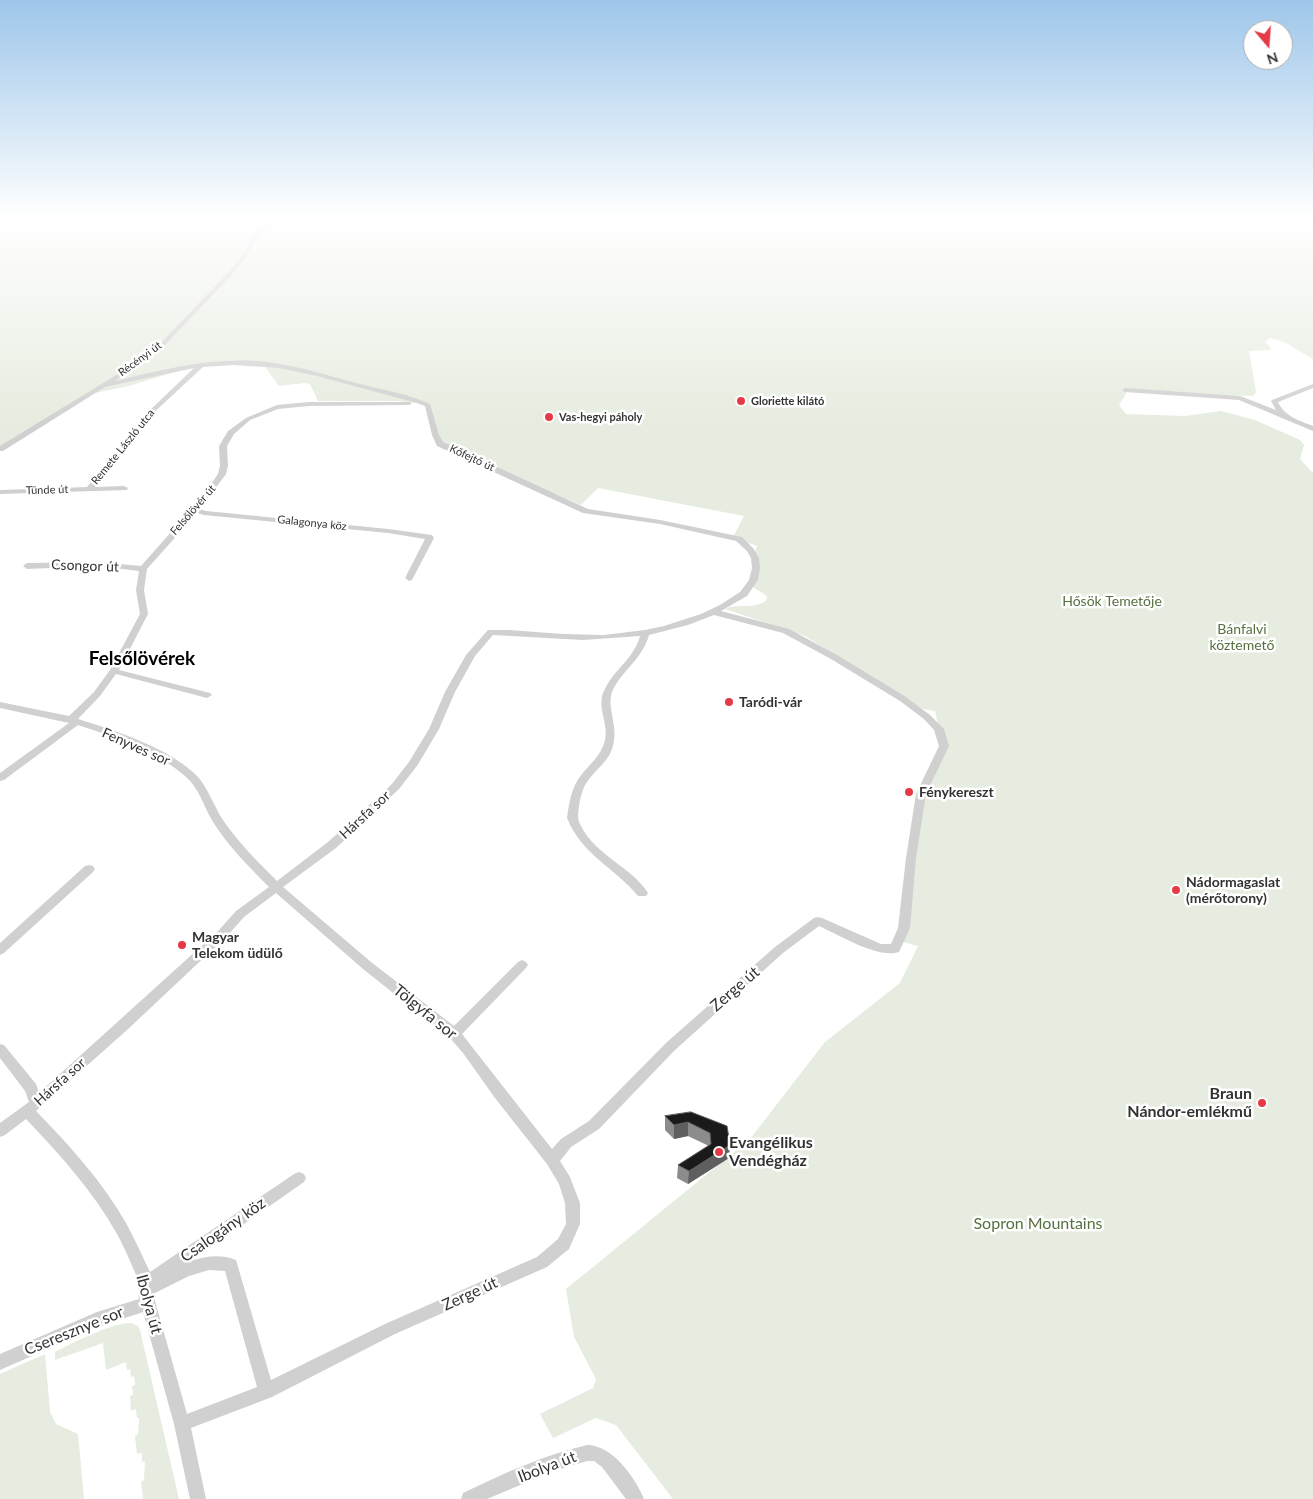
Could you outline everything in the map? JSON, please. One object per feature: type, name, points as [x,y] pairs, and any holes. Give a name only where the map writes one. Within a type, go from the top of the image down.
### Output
[{"type":"street","name":"Récényi út","points":[[0,449],[102,386],[159,348],[218,286]]},
{"type":"street","name":"Kőfejtő út","points":[[102,386],[201,365],[226,362],[263,364],[327,377],[410,399],[428,405],[433,420],[435,438],[440,444],[578,507],[595,513],[660,522],[739,539],[746,544],[756,559],[753,584],[741,596]]},
{"type":"street","name":"Remete László utca","points":[[90,488],[148,415],[201,365]]},
{"type":"street","points":[[1286,417],[1274,404],[1277,399],[1313,386]]},
{"type":"street","points":[[1125,390],[1240,398],[1313,429]]},
{"type":"street","name":"Felsőlövér út","points":[[143,569],[195,509],[222,474],[224,466],[223,446],[239,426],[263,412],[278,407],[309,404],[418,403]]},
{"type":"street","name":"Tünde út","points":[[0,492],[124,488]]},
{"type":"street","name":"Galagonya köz","points":[[195,509],[204,513],[388,530],[428,537],[430,538],[409,578]]},
{"type":"street","name":"Csongor út","points":[[27,566],[98,564],[143,569]]},
{"type":"street","points":[[0,778],[73,721],[114,671],[144,614],[140,590],[143,569]]},
{"type":"street","name":"Hársfa sor","points":[[0,1132],[32,1107],[185,969],[240,914],[332,845],[395,787],[413,764],[434,729],[450,692],[471,655],[491,632],[595,637],[645,634],[714,612],[741,596]]},
{"type":"street","name":"Zerge út","points":[[182,1424],[266,1391],[390,1329],[553,1255],[561,1248],[572,1230],[574,1209],[572,1197],[552,1160],[566,1143],[594,1125],[671,1046],[779,950],[818,920],[880,948],[895,949],[904,928],[911,858],[921,794],[944,746],[939,729],[927,717],[903,699],[807,642],[786,632],[714,612]]},
{"type":"street","points":[[642,893],[636,885],[592,848],[583,838],[572,818],[579,787],[583,780],[604,759],[610,738],[611,727],[606,697],[608,691],[622,669],[638,654],[645,634]]},
{"type":"street","points":[[114,671],[207,695]]},
{"type":"street","name":"Fenyves sor","points":[[0,705],[73,721],[128,741],[162,756],[194,779],[205,792],[217,819],[226,832],[275,886]]},
{"type":"street","points":[[0,950],[89,869]]},
{"type":"street","name":"Tölgyfa sor","points":[[275,886],[360,960],[454,1034],[552,1160]]},
{"type":"street","points":[[454,1034],[482,1008],[500,984],[522,965]]},
{"type":"street","name":"Ibolya út","points":[[0,1049],[31,1088],[32,1107],[97,1190],[118,1221],[147,1292],[182,1424],[198,1499]]},
{"type":"street","name":"Csalogány köz","points":[[147,1292],[299,1178]]},
{"type":"street","points":[[147,1292],[203,1263],[220,1262],[231,1265],[266,1391]]},
{"type":"street","name":"Cseresznye sor","points":[[0,1362],[97,1320],[147,1292]]},
{"type":"street","name":"Ibolya út","points":[[469,1499],[571,1455],[593,1452],[606,1459],[636,1499]]},
{"type":"green space","name":"Sopron Mountains","points":[[0,286],[1313,286],[1313,359],[1288,344],[1270,338],[1265,342],[1271,348],[1269,350],[1249,351],[1256,392],[1253,396],[1188,394],[1129,389],[1119,405],[1126,414],[1185,416],[1221,411],[1255,420],[1300,440],[1304,445],[1300,459],[1313,473],[1313,1499],[673,1499],[616,1425],[596,1418],[553,1438],[540,1414],[593,1388],[596,1379],[574,1337],[566,1289],[750,1139],[825,1042],[900,983],[918,946],[900,941],[919,792],[943,745],[935,711],[923,709],[805,636],[725,609],[734,606],[755,605],[766,601],[767,596],[753,587],[754,554],[757,546],[733,537],[744,516],[598,488],[581,505],[443,446],[425,404],[397,401],[318,401],[310,384],[279,386],[265,367],[255,362],[201,364],[129,386],[85,395],[0,447]]},
{"type":"green space","points":[[131,1323],[138,1326],[140,1330],[179,1499],[143,1499],[141,1482],[144,1480],[145,1461],[142,1462],[142,1453],[137,1454],[135,1436],[138,1435],[139,1418],[137,1418],[136,1409],[131,1411],[130,1396],[133,1395],[132,1386],[135,1385],[134,1376],[131,1377],[130,1369],[127,1370],[126,1362],[106,1370],[103,1343],[55,1360],[55,1352],[104,1329]]},
{"type":"green space","points":[[45,1354],[50,1412],[56,1424],[78,1434],[84,1499],[0,1499],[0,1374]]},
{"type":"building","points":[[691,1112],[727,1126],[730,1145],[689,1171],[678,1165],[711,1144],[710,1133],[688,1122],[674,1125],[665,1116]]},
{"type":"place","name":"Gloriette kilátó","points":[[741,401]]},
{"type":"place","name":"Vas-hegyi páholy","points":[[549,417]]},
{"type":"place","name":"Taródi-vár","points":[[729,702]]},
{"type":"place","name":"Fénykereszt","points":[[909,792]]},
{"type":"place","name":"Nádormagaslat (mérőtorony)","points":[[1176,890]]},
{"type":"place","name":"Magyar Telekom üdülő","points":[[182,945]]},
{"type":"place","name":"Braun Nándor-emlékmű","points":[[1262,1103]]},
{"type":"place","name":"Evangélikus Vendégház","points":[[719,1152]]},
{"type":"district","name":"Felsőlövérek","points":[[142,659]]},
{"type":"park label","name":"Hősök Temetője","points":[[1112,601]]},
{"type":"park label","name":"Bánfalvi köztemető","points":[[1242,638]]}]
